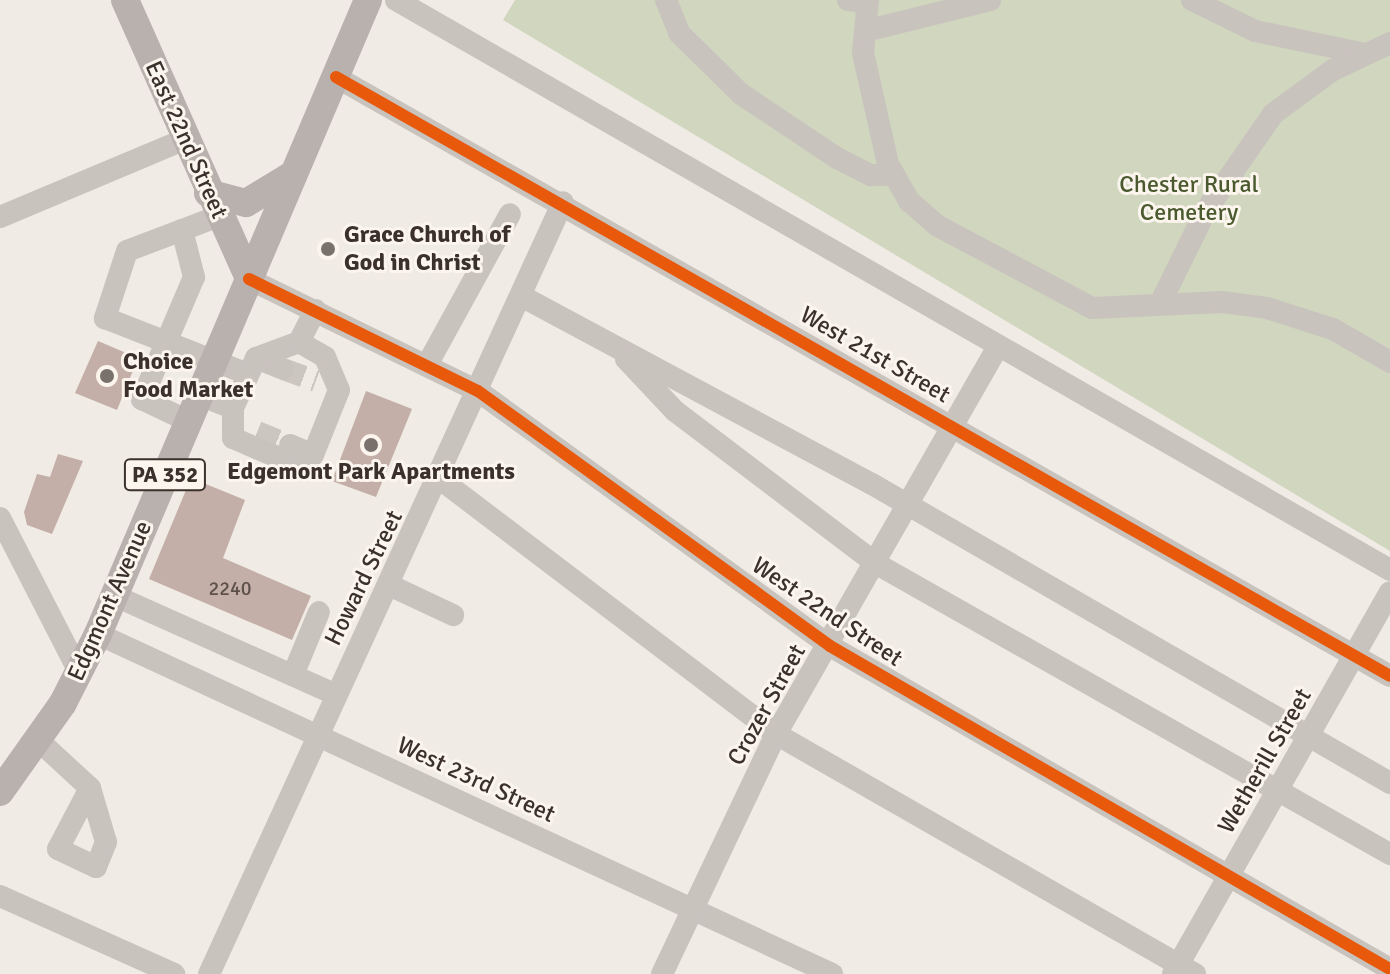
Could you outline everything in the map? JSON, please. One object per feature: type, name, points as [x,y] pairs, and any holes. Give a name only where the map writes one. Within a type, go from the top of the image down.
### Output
[{"type":"main road","name":"East 22nd Street","points":[[125,0],[183,140],[249,279]]},
{"type":"main road","name":"Edgmont Avenue","points":[[0,792],[38,740],[98,634],[368,0]]},
{"type":"main road","points":[[214,204],[246,203],[294,174]]},
{"type":"street","points":[[396,0],[1390,570]]},
{"type":"street","points":[[666,0],[679,33],[741,94],[837,158],[871,175],[894,175]]},
{"type":"street","points":[[865,31],[990,0]]},
{"type":"street","points":[[1192,0],[1255,31],[1361,53]]},
{"type":"street","points":[[861,1],[871,105],[894,175],[938,226],[1062,296],[1092,308],[1160,304],[1267,308],[1333,329],[1390,362]]},
{"type":"street","points":[[1160,304],[1171,272],[1251,139],[1299,93],[1361,53],[1390,43]]},
{"type":"street","name":"West 21st Street","points":[[336,77],[563,202],[1390,676]]},
{"type":"street","points":[[0,217],[183,140]]},
{"type":"street","name":"Howard Street","points":[[209,974],[316,734],[440,479],[563,202]]},
{"type":"street","points":[[214,204],[182,230],[127,251],[105,318],[214,361],[283,369]]},
{"type":"street","points":[[427,365],[510,214]]},
{"type":"street","points":[[182,230],[194,277],[169,344],[142,399],[232,415],[257,432]]},
{"type":"street","name":"West 22nd Street","points":[[249,279],[478,391],[830,646],[1390,969]]},
{"type":"street","points":[[523,297],[618,353],[672,374],[908,505],[1390,783]]},
{"type":"street","points":[[299,342],[325,357],[339,390],[313,455],[291,463],[233,438],[232,415],[252,366],[299,342],[315,310]]},
{"type":"street","name":"Crozer Street","points":[[662,974],[776,734],[830,646],[951,425],[998,346]]},
{"type":"street","points":[[618,353],[675,411],[875,563],[1390,854]]},
{"type":"street","points":[[316,381],[339,390]]},
{"type":"street","points":[[290,445],[313,455]]},
{"type":"street","points":[[440,479],[776,734],[1182,971]]},
{"type":"street","points":[[0,518],[79,672]]},
{"type":"street","points":[[389,585],[453,615]]},
{"type":"street","name":"Wetherill Street","points":[[1182,971],[1229,877],[1390,592]]},
{"type":"street","points":[[113,595],[337,695]]},
{"type":"street","points":[[293,675],[319,612]]},
{"type":"street","name":"West 23rd Street","points":[[98,634],[832,974]]},
{"type":"street","points":[[38,740],[90,788]]},
{"type":"street","points":[[0,896],[174,974]]},
{"type":"green space","name":"Chester Rural Cemetery","points":[[515,0],[1390,0],[1390,551],[503,20]]},
{"type":"building","name":"Choice Food Market","points":[[98,341],[138,358],[117,410],[75,393]]},
{"type":"building","name":"Edgemont Park Apartments","points":[[366,391],[412,409],[376,497],[332,481]]},
{"type":"building","points":[[58,454],[83,461],[52,534],[27,525],[24,512],[37,474],[50,477]]},
{"type":"building","points":[[191,478],[245,500],[223,558],[311,596],[292,640],[149,579]]},
{"type":"tunnel","points":[[283,369],[316,381]]},
{"type":"tunnel","points":[[257,432],[290,445]]},
{"type":"cycle path","points":[[336,77],[1390,676]]},
{"type":"cycle path","points":[[249,279],[478,391],[830,646],[1390,969]]},
{"type":"place","name":"Grace Church of God in Christ","points":[[328,249]]},
{"type":"place","name":"Choice Food Market","points":[[107,376]]},
{"type":"place","name":"Edgemont Park Apartments","points":[[371,445]]}]
